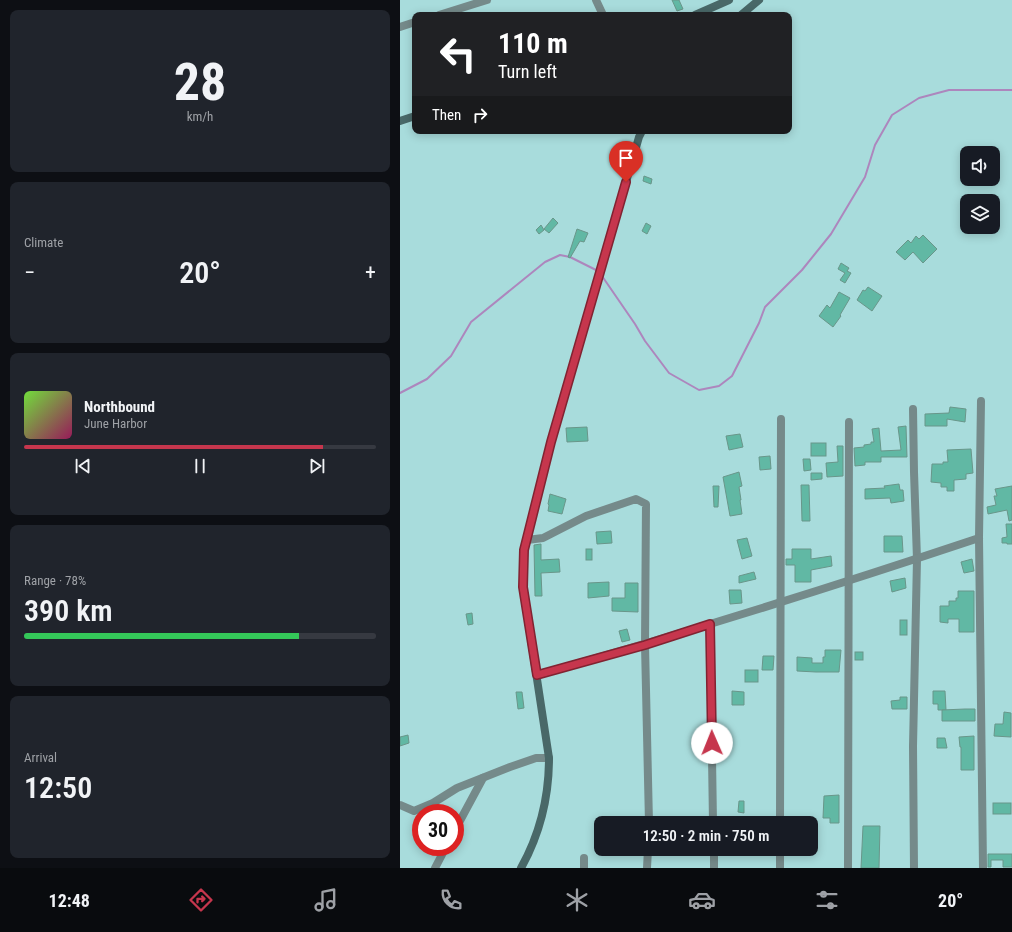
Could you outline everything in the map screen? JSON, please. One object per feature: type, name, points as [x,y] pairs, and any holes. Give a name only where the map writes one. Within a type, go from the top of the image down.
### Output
[{"type":"main road","points":[[702,12],[729,0]]},
{"type":"main road","points":[[745,12],[759,0]]},
{"type":"main road","points":[[400,121],[412,117]]},
{"type":"main road","points":[[520,868],[530,850],[542,818],[549,780],[549,758],[523,587],[524,550],[551,442],[640,134]]},
{"type":"street","points":[[449,12],[487,0]]},
{"type":"street","points":[[596,0],[602,12]]},
{"type":"street","points":[[400,27],[412,23]]},
{"type":"street","points":[[981,401],[978,538],[983,868]]},
{"type":"street","points":[[913,409],[917,559],[913,746],[914,868]]},
{"type":"street","points":[[780,816],[781,419]]},
{"type":"street","points":[[848,868],[849,422]]},
{"type":"street","points":[[527,540],[542,538],[586,516],[636,499],[646,504],[645,645],[649,816]]},
{"type":"street","points":[[537,675],[645,645],[710,624],[780,604],[978,538]]},
{"type":"street","points":[[710,624],[713,816]]},
{"type":"street","points":[[400,805],[414,810],[433,803],[457,788],[536,758],[549,758]]},
{"type":"street","points":[[464,813],[483,778]]},
{"type":"street","points":[[434,868],[441,856]]},
{"type":"street","points":[[647,868],[648,856]]},
{"type":"street","points":[[714,856],[714,868]]},
{"type":"street","points":[[780,856],[780,868]]},
{"type":"street","points":[[584,858],[584,868]]},
{"type":"building","points":[[672,0],[679,0],[683,9],[677,11]]},
{"type":"building","points":[[644,176],[652,179],[651,184],[643,181]]},
{"type":"building","points":[[553,218],[558,223],[549,233],[544,229]]},
{"type":"building","points":[[646,223],[651,226],[647,234],[642,231]]},
{"type":"building","points":[[541,225],[544,230],[539,234],[536,230]]},
{"type":"building","points":[[577,229],[588,233],[584,242],[580,241],[570,258],[568,257]]},
{"type":"building","points":[[923,235],[937,249],[923,263],[913,252],[905,260],[896,252],[908,240],[911,243],[916,236],[919,239]]},
{"type":"building","points":[[841,263],[849,268],[847,271],[851,273],[845,283],[840,280],[845,273],[838,269]]},
{"type":"building","points":[[868,287],[882,296],[872,311],[857,300],[863,290],[865,291]]},
{"type":"building","points":[[839,292],[850,298],[840,315],[841,316],[833,327],[819,316],[827,305],[830,308]]},
{"type":"building","points":[[950,407],[966,409],[965,422],[947,419],[947,426],[925,426],[925,414],[949,413]]},
{"type":"building","points":[[906,426],[907,457],[881,457],[881,462],[865,462],[865,465],[855,466],[854,448],[864,447],[864,445],[874,442],[872,429],[879,428],[881,451],[901,450],[898,427]]},
{"type":"building","points":[[587,427],[588,441],[567,442],[566,428]]},
{"type":"building","points":[[740,434],[743,447],[729,450],[726,436]]},
{"type":"building","points":[[811,443],[826,443],[826,456],[811,456]]},
{"type":"building","points":[[837,446],[843,446],[843,476],[827,477],[826,463],[838,462]]},
{"type":"building","points":[[971,449],[973,473],[966,474],[966,479],[954,480],[954,491],[947,491],[947,487],[941,487],[941,483],[931,482],[932,464],[943,464],[943,462],[948,462],[947,450]]},
{"type":"building","points":[[770,456],[771,469],[760,470],[759,457]]},
{"type":"building","points":[[803,459],[810,459],[811,470],[804,471]]},
{"type":"building","points":[[739,472],[742,486],[739,487],[742,514],[730,516],[723,477]]},
{"type":"building","points":[[811,473],[822,473],[822,479],[811,480]]},
{"type":"building","points":[[899,484],[900,490],[903,490],[904,501],[891,503],[890,498],[865,499],[865,489],[885,488],[884,486]]},
{"type":"building","points":[[801,485],[809,485],[810,521],[802,521]]},
{"type":"building","points":[[713,486],[719,486],[718,507],[714,507]]},
{"type":"building","points":[[1012,486],[1012,520],[1009,521],[1007,510],[988,514],[987,507],[996,505],[994,496],[997,496],[995,489]]},
{"type":"building","points":[[550,494],[566,499],[562,514],[548,511]]},
{"type":"building","points":[[1006,524],[1012,524],[1012,544],[1002,543],[1002,538],[1007,537]]},
{"type":"building","points":[[611,531],[612,543],[597,544],[596,532]]},
{"type":"building","points":[[884,536],[902,536],[903,552],[884,552]]},
{"type":"building","points":[[747,538],[752,556],[742,559],[737,540]]},
{"type":"building","points":[[541,544],[541,560],[559,559],[560,572],[541,573],[542,596],[535,596],[534,545]]},
{"type":"building","points":[[586,549],[592,549],[592,560],[586,560]]},
{"type":"building","points":[[792,549],[811,549],[811,559],[831,556],[832,566],[811,570],[811,582],[795,582],[795,565],[786,565],[786,559],[792,559]]},
{"type":"building","points":[[972,559],[974,571],[964,573],[961,562]]},
{"type":"building","points":[[754,572],[756,579],[739,583],[739,576]]},
{"type":"building","points":[[905,578],[906,588],[892,592],[890,581]]},
{"type":"building","points":[[609,582],[609,596],[588,598],[588,583]]},
{"type":"building","points":[[625,583],[638,583],[638,612],[612,611],[612,598],[625,598]]},
{"type":"building","points":[[729,590],[741,590],[742,603],[730,604]]},
{"type":"building","points":[[958,591],[974,591],[974,632],[959,632],[959,619],[948,619],[948,623],[940,622],[940,606],[949,606],[949,601],[956,601],[956,598],[958,598]]},
{"type":"building","points":[[472,613],[473,624],[468,625],[466,614]]},
{"type":"building","points":[[900,620],[907,620],[907,635],[900,635]]},
{"type":"building","points":[[627,629],[630,640],[622,642],[619,631]]},
{"type":"building","points":[[825,650],[841,650],[839,672],[797,671],[797,657],[812,658],[812,663],[823,663]]},
{"type":"building","points":[[855,652],[863,652],[863,660],[855,660]]},
{"type":"building","points":[[763,656],[774,656],[773,670],[762,670]]},
{"type":"building","points":[[745,670],[758,670],[758,682],[745,682]]},
{"type":"building","points":[[732,691],[744,692],[744,705],[732,705]]},
{"type":"building","points":[[933,691],[945,691],[946,710],[938,710],[938,704],[933,704]]},
{"type":"building","points":[[516,692],[522,692],[524,708],[518,709]]},
{"type":"building","points":[[900,697],[907,697],[907,709],[892,709],[891,701],[900,700]]},
{"type":"building","points":[[975,709],[975,721],[942,721],[942,710]]},
{"type":"building","points":[[1004,712],[1011,713],[1011,737],[994,736],[995,724],[1003,724]]},
{"type":"building","points":[[408,735],[409,743],[400,746],[400,737]]},
{"type":"building","points":[[974,736],[974,770],[961,770],[961,747],[959,737]]},
{"type":"building","points":[[937,738],[945,738],[947,748],[937,748]]},
{"type":"building","points":[[839,795],[839,823],[830,823],[830,818],[823,818],[824,796]]},
{"type":"building","points":[[739,801],[744,801],[744,813],[738,812]]},
{"type":"building","points":[[993,803],[1011,803],[1011,814],[993,814]]},
{"type":"building","points":[[863,826],[880,826],[879,868],[861,868]]},
{"type":"building","points":[[988,854],[1012,854],[1012,867],[1003,867],[1003,860],[991,860],[991,867],[988,867]]},
{"type":"waterway","points":[[602,276],[645,341],[669,373],[699,390],[719,386],[732,376],[759,323],[765,307],[802,270],[831,234],[865,177],[875,145],[892,115],[919,98],[949,90],[1012,90]]},
{"type":"waterway","points":[[400,393],[427,379],[451,356],[471,322],[545,262],[560,255],[570,257],[598,271]]},
{"type":"route","points":[[626,182],[551,442],[524,550],[523,587],[537,675],[645,645],[710,624],[712,743]]}]
